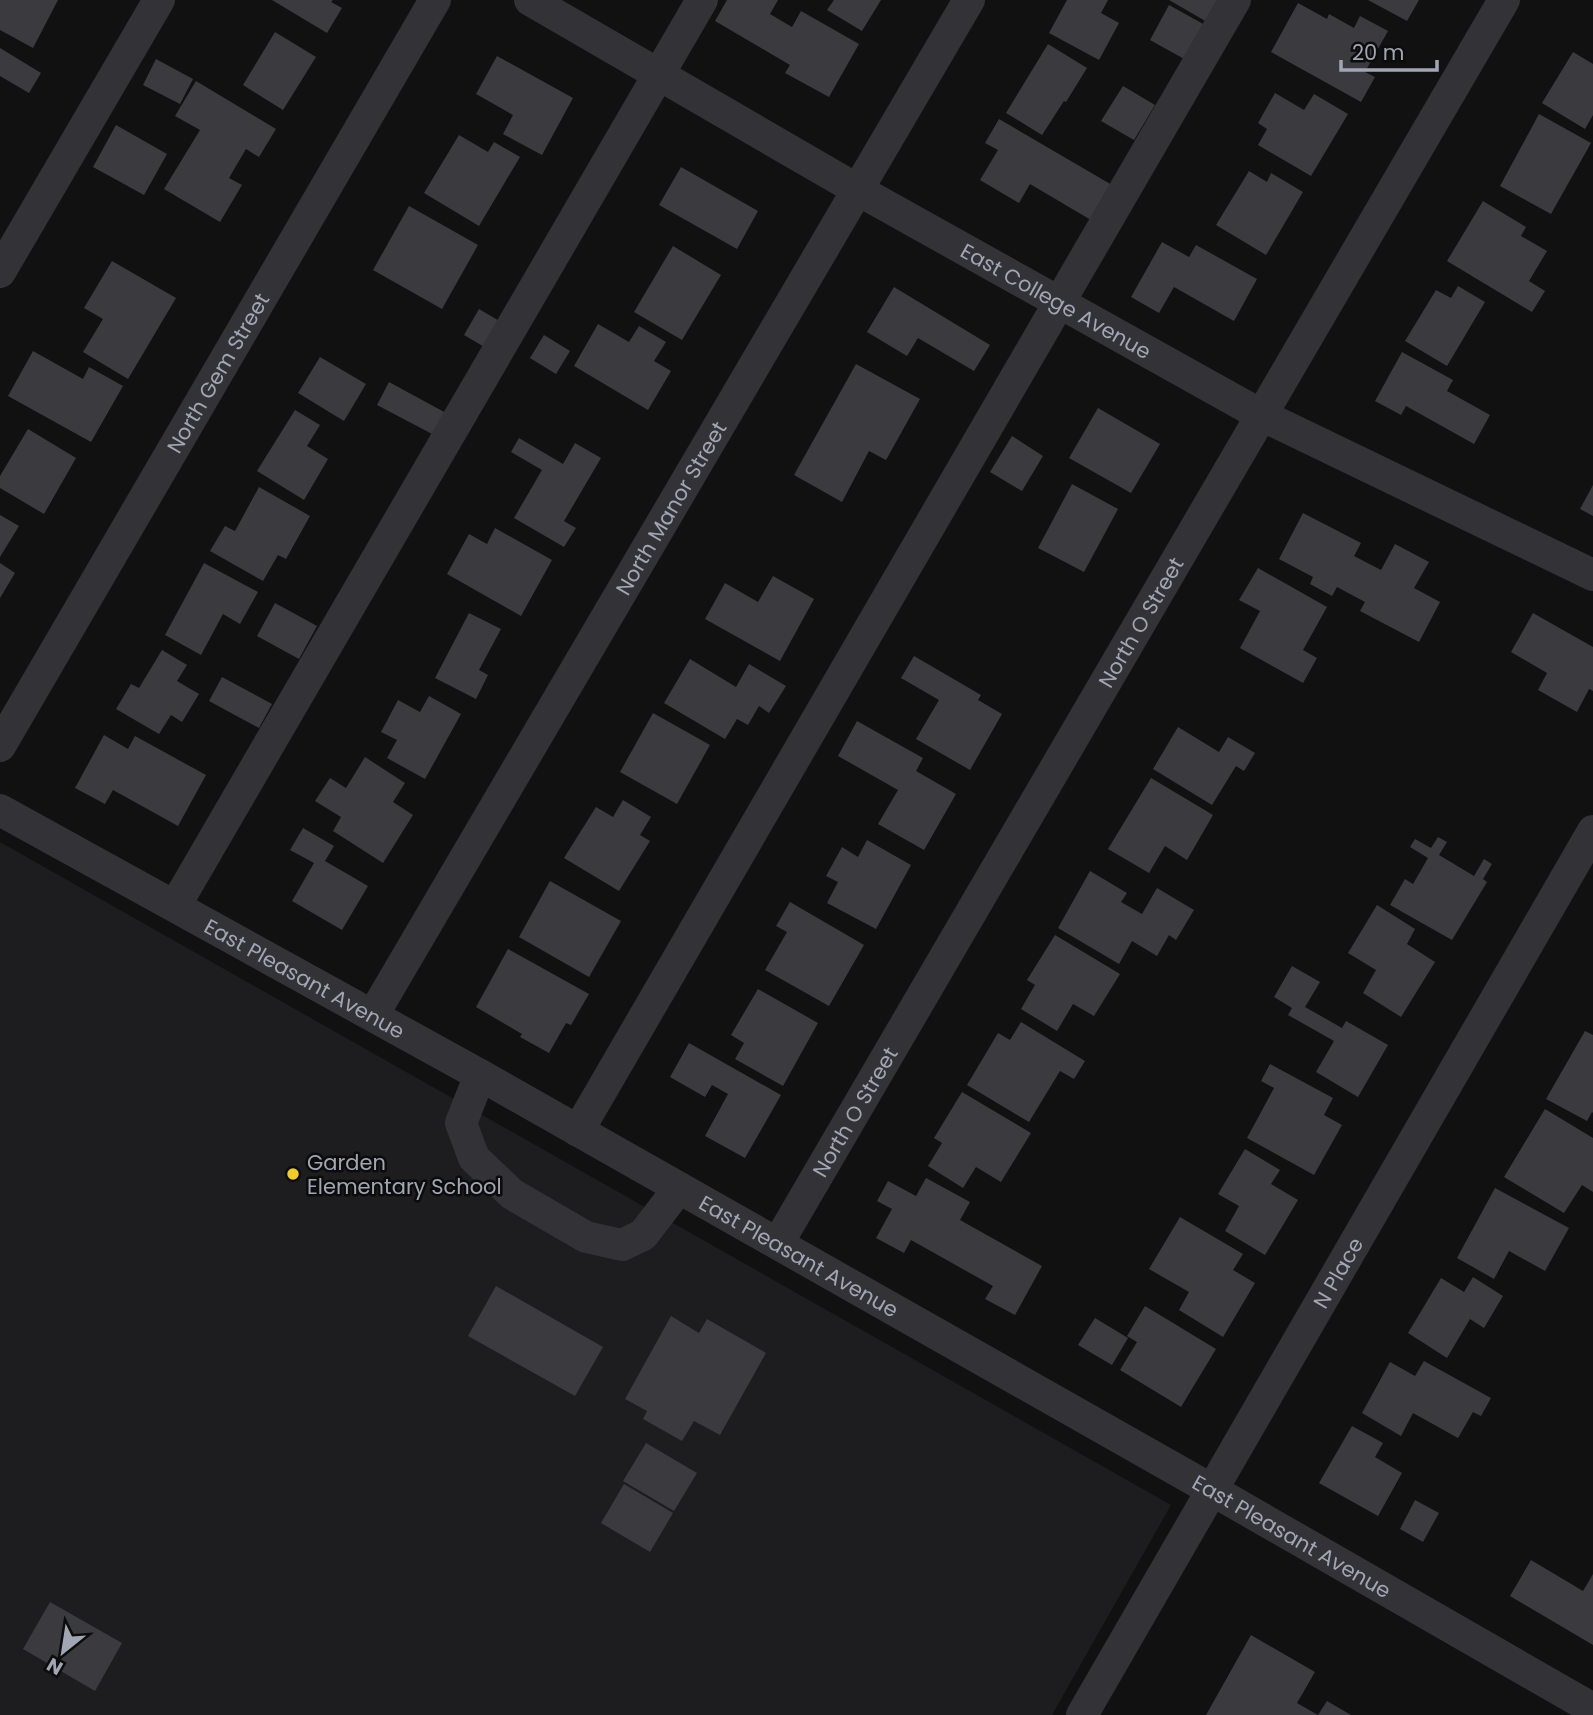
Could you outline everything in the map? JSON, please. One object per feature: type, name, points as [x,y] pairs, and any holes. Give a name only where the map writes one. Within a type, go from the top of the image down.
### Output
[{"type":"street","points":[[0,272],[159,0]]},
{"type":"street","name":"North Gem Street","points":[[0,746],[435,0]]},
{"type":"street","name":"East College Avenue","points":[[530,0],[858,190],[1261,415],[1593,575]]},
{"type":"street","points":[[175,906],[702,0]]},
{"type":"street","name":"North Manor Street","points":[[373,1015],[968,0]]},
{"type":"street","points":[[578,1131],[1235,0]]},
{"type":"street","name":"North O Street","points":[[778,1243],[1504,0]]},
{"type":"street","name":"East Pleasant Avenue","points":[[0,810],[373,1015],[778,1243],[1593,1709]]},
{"type":"street","name":"N Place","points":[[1082,1715],[1593,831]]},
{"type":"street","points":[[480,1075],[461,1123],[474,1158],[512,1194],[586,1237],[622,1244],[643,1235],[679,1188]]},
{"type":"shaded area","name":"Garden Elementary School","points":[[0,842],[1171,1505],[1052,1715],[0,1715]]},
{"type":"building","points":[[0,0],[58,0],[33,48],[0,30]]},
{"type":"building","points":[[272,0],[333,0],[331,2],[342,8],[327,33]]},
{"type":"building","points":[[727,0],[778,0],[770,14],[792,27],[801,11],[859,44],[829,97],[785,73],[790,65],[715,21]]},
{"type":"building","points":[[834,0],[881,0],[862,31],[827,10]]},
{"type":"building","points":[[1067,0],[1108,0],[1101,13],[1119,23],[1099,60],[1049,33]]},
{"type":"building","points":[[1169,0],[1219,0],[1207,22]]},
{"type":"building","points":[[1368,0],[1419,0],[1407,21]]},
{"type":"building","points":[[1298,3],[1327,19],[1329,14],[1354,28],[1360,16],[1388,31],[1365,72],[1375,77],[1361,102],[1271,52]]},
{"type":"building","points":[[1169,5],[1205,25],[1186,60],[1150,40]]},
{"type":"building","points":[[275,32],[316,57],[283,110],[243,85]]},
{"type":"building","points":[[1048,44],[1087,68],[1042,135],[1006,113]]},
{"type":"building","points":[[0,48],[41,73],[29,93],[0,76]]},
{"type":"building","points":[[1573,52],[1593,64],[1593,115],[1585,129],[1542,103]]},
{"type":"building","points":[[497,56],[573,98],[542,155],[503,134],[513,115],[476,94]]},
{"type":"building","points":[[156,59],[193,79],[180,104],[143,85]]},
{"type":"building","points":[[196,81],[276,129],[259,157],[246,149],[229,178],[242,185],[220,222],[164,189],[200,130],[175,116]]},
{"type":"building","points":[[1123,86],[1155,105],[1134,140],[1101,121]]},
{"type":"building","points":[[1275,93],[1304,110],[1314,94],[1348,114],[1311,176],[1258,145],[1267,129],[1258,123]]},
{"type":"building","points":[[1539,114],[1591,143],[1551,214],[1500,186]]},
{"type":"building","points":[[999,119],[1112,185],[1091,220],[1030,184],[1019,203],[980,180],[998,150],[985,143]]},
{"type":"building","points":[[116,125],[167,154],[144,195],[93,167]]},
{"type":"building","points":[[459,135],[488,152],[494,142],[520,157],[479,226],[424,193]]},
{"type":"building","points":[[681,167],[758,211],[737,249],[659,205]]},
{"type":"building","points":[[1249,171],[1267,182],[1271,173],[1303,192],[1266,255],[1216,225]]},
{"type":"building","points":[[1483,201],[1526,227],[1521,236],[1547,251],[1529,281],[1545,291],[1532,312],[1447,261]]},
{"type":"building","points":[[409,206],[478,245],[442,309],[373,270]]},
{"type":"building","points":[[1162,242],[1189,257],[1196,245],[1257,279],[1234,321],[1174,287],[1159,313],[1131,297]]},
{"type":"building","points":[[673,246],[721,275],[682,340],[634,312]]},
{"type":"building","points":[[112,261],[176,298],[128,379],[83,352],[103,319],[84,308]]},
{"type":"building","points":[[1458,286],[1485,302],[1447,366],[1405,341],[1436,290],[1451,298]]},
{"type":"building","points":[[894,287],[990,345],[974,371],[918,338],[907,356],[867,332]]},
{"type":"building","points":[[479,309],[501,322],[486,348],[464,335]]},
{"type":"building","points":[[598,324],[629,342],[639,326],[666,342],[654,361],[671,371],[648,410],[574,366]]},
{"type":"building","points":[[544,335],[570,351],[556,374],[530,358]]},
{"type":"building","points":[[33,351],[83,379],[89,367],[123,386],[91,442],[8,396]]},
{"type":"building","points":[[1402,352],[1453,380],[1447,391],[1490,415],[1474,444],[1406,406],[1401,415],[1375,401]]},
{"type":"building","points":[[320,357],[366,384],[344,421],[298,393]]},
{"type":"building","points":[[856,364],[920,399],[886,460],[869,451],[842,502],[794,475]]},
{"type":"building","points":[[389,382],[446,413],[434,435],[377,405]]},
{"type":"building","points":[[1098,408],[1160,444],[1131,493],[1069,458]]},
{"type":"building","points":[[295,410],[320,425],[307,446],[328,459],[304,500],[257,471]]},
{"type":"building","points":[[28,429],[76,458],[44,514],[0,488],[0,476]]},
{"type":"building","points":[[1012,436],[1043,456],[1022,491],[990,472]]},
{"type":"building","points":[[519,438],[563,464],[575,443],[601,458],[564,521],[576,528],[564,547],[514,518],[542,470],[511,452]]},
{"type":"building","points":[[1072,484],[1118,509],[1084,572],[1038,548]]},
{"type":"building","points":[[1593,485],[1593,516],[1580,509]]},
{"type":"building","points":[[259,487],[310,516],[286,559],[278,555],[263,581],[210,551],[225,526],[235,531]]},
{"type":"building","points":[[1303,513],[1361,543],[1354,556],[1381,570],[1395,544],[1429,562],[1414,588],[1440,602],[1419,642],[1360,611],[1365,602],[1337,587],[1332,596],[1310,584],[1313,577],[1279,559]]},
{"type":"building","points":[[0,515],[19,526],[0,557]]},
{"type":"building","points":[[495,528],[552,560],[521,616],[447,574],[469,534],[487,544]]},
{"type":"building","points":[[0,563],[15,573],[0,598]]},
{"type":"building","points":[[204,563],[258,592],[240,624],[223,614],[201,655],[165,635]]},
{"type":"building","points":[[1258,568],[1327,607],[1303,650],[1317,658],[1303,683],[1240,648],[1260,611],[1239,600]]},
{"type":"building","points":[[773,576],[814,599],[780,661],[705,619],[725,583],[758,602]]},
{"type":"building","points":[[275,603],[317,626],[299,659],[257,636]]},
{"type":"building","points":[[469,613],[501,629],[479,670],[488,675],[476,699],[435,678]]},
{"type":"building","points":[[1533,613],[1593,647],[1593,691],[1589,689],[1577,712],[1538,690],[1547,673],[1511,652]]},
{"type":"building","points":[[162,650],[187,665],[177,681],[199,694],[182,722],[171,715],[159,734],[116,709],[131,684],[139,688]]},
{"type":"building","points":[[914,656],[981,695],[978,700],[1002,714],[970,770],[916,739],[939,700],[901,678]]},
{"type":"building","points":[[690,659],[736,687],[749,664],[786,686],[769,713],[759,706],[748,725],[737,719],[725,739],[664,703]]},
{"type":"building","points":[[222,677],[272,704],[259,728],[209,701]]},
{"type":"building","points":[[429,696],[461,714],[425,779],[387,758],[397,740],[381,732],[398,700],[420,712]]},
{"type":"building","points":[[653,713],[710,745],[677,804],[620,772]]},
{"type":"building","points":[[857,721],[923,758],[916,771],[956,794],[924,850],[878,824],[898,790],[838,756]]},
{"type":"building","points":[[1178,727],[1219,752],[1228,737],[1255,753],[1244,771],[1236,766],[1212,805],[1153,769]]},
{"type":"building","points":[[104,735],[128,749],[135,736],[206,775],[178,826],[113,790],[105,804],[75,788]]},
{"type":"building","points":[[365,757],[405,783],[393,802],[413,815],[383,863],[333,831],[341,817],[315,801],[330,778],[346,788]]},
{"type":"building","points":[[1151,778],[1213,815],[1187,860],[1165,846],[1149,873],[1108,849]]},
{"type":"building","points":[[623,800],[651,817],[640,835],[650,841],[619,891],[564,858],[596,807],[613,817]]},
{"type":"building","points":[[303,828],[334,846],[325,861],[368,886],[342,930],[292,901],[314,863],[290,850]]},
{"type":"building","points":[[1438,837],[1447,842],[1439,855],[1474,876],[1484,859],[1492,864],[1483,879],[1487,882],[1452,940],[1390,905],[1405,879],[1413,884],[1428,858],[1410,847],[1415,839],[1431,848]]},
{"type":"building","points":[[867,840],[911,865],[876,929],[827,903],[838,882],[826,876],[842,847],[858,857]]},
{"type":"building","points":[[1090,871],[1127,893],[1121,902],[1142,914],[1157,888],[1194,910],[1176,940],[1169,935],[1157,956],[1132,941],[1119,964],[1058,928]]},
{"type":"building","points":[[550,881],[621,921],[589,977],[519,937]]},
{"type":"building","points":[[790,902],[864,945],[829,1006],[765,970],[787,932],[776,926]]},
{"type":"building","points":[[1377,905],[1415,929],[1407,944],[1435,962],[1401,1017],[1363,993],[1376,970],[1348,953]]},
{"type":"building","points":[[1055,935],[1120,974],[1094,1016],[1073,1004],[1057,1031],[1021,1009],[1035,985],[1027,980]]},
{"type":"building","points":[[508,949],[589,994],[571,1025],[566,1023],[549,1053],[476,1007]]},
{"type":"building","points":[[1292,966],[1320,982],[1305,1007],[1342,1028],[1346,1021],[1388,1045],[1358,1097],[1316,1072],[1334,1041],[1288,1015],[1292,1008],[1274,997]]},
{"type":"building","points":[[758,989],[818,1023],[783,1086],[735,1059],[744,1043],[731,1035]]},
{"type":"building","points":[[1021,1022],[1085,1061],[1074,1079],[1060,1071],[1029,1122],[967,1085],[998,1033],[1010,1040]]},
{"type":"building","points":[[1585,1031],[1593,1035],[1593,1113],[1587,1121],[1546,1099]]},
{"type":"building","points":[[689,1043],[781,1095],[745,1158],[705,1136],[728,1094],[712,1085],[705,1097],[670,1077]]},
{"type":"building","points":[[1270,1064],[1333,1098],[1324,1115],[1342,1125],[1314,1175],[1247,1138],[1274,1088],[1261,1081]]},
{"type":"building","points":[[962,1092],[1031,1133],[1001,1182],[976,1167],[963,1188],[928,1166],[942,1143],[934,1138]]},
{"type":"building","points":[[1545,1109],[1593,1138],[1593,1192],[1582,1185],[1564,1213],[1504,1177]]},
{"type":"building","points":[[1245,1149],[1280,1170],[1271,1184],[1298,1200],[1265,1255],[1225,1231],[1239,1206],[1218,1194]]},
{"type":"building","points":[[926,1178],[970,1202],[960,1220],[1042,1266],[1015,1315],[985,1299],[993,1286],[911,1240],[904,1253],[876,1238],[892,1209],[877,1201],[888,1181],[916,1196]]},
{"type":"building","points":[[1495,1188],[1569,1228],[1545,1271],[1509,1251],[1494,1279],[1457,1258]]},
{"type":"building","points":[[1180,1217],[1243,1254],[1233,1270],[1255,1283],[1223,1337],[1179,1310],[1189,1292],[1149,1269]]},
{"type":"building","points":[[1473,1277],[1503,1296],[1484,1328],[1470,1319],[1447,1358],[1408,1333],[1441,1278],[1464,1292]]},
{"type":"building","points":[[496,1286],[603,1347],[575,1396],[468,1336]]},
{"type":"building","points":[[1145,1306],[1216,1349],[1181,1407],[1120,1370],[1137,1342],[1127,1336]]},
{"type":"building","points":[[671,1316],[699,1333],[707,1319],[766,1353],[720,1435],[694,1421],[682,1441],[643,1419],[647,1411],[625,1399]]},
{"type":"building","points":[[1095,1318],[1128,1338],[1112,1365],[1078,1345]]},
{"type":"building","points":[[1424,1361],[1491,1398],[1481,1416],[1473,1412],[1458,1438],[1413,1413],[1401,1436],[1362,1413],[1390,1362],[1415,1376]]},
{"type":"building","points":[[1352,1426],[1383,1443],[1375,1457],[1402,1473],[1378,1516],[1319,1483]]},
{"type":"building","points":[[646,1443],[697,1473],[674,1511],[623,1481]]},
{"type":"building","points":[[624,1484],[673,1513],[650,1552],[601,1523]]},
{"type":"building","points":[[1415,1500],[1439,1513],[1423,1542],[1400,1529]]},
{"type":"building","points":[[1531,1560],[1583,1591],[1593,1574],[1593,1645],[1510,1596]]},
{"type":"building","points":[[50,1602],[122,1643],[95,1691],[23,1649]]},
{"type":"building","points":[[1251,1635],[1315,1672],[1297,1703],[1318,1715],[1206,1715]]},
{"type":"building","points":[[1327,1701],[1351,1715],[1318,1715]]},
{"type":"place","name":"Garden Elementary School","points":[[293,1174]]}]
